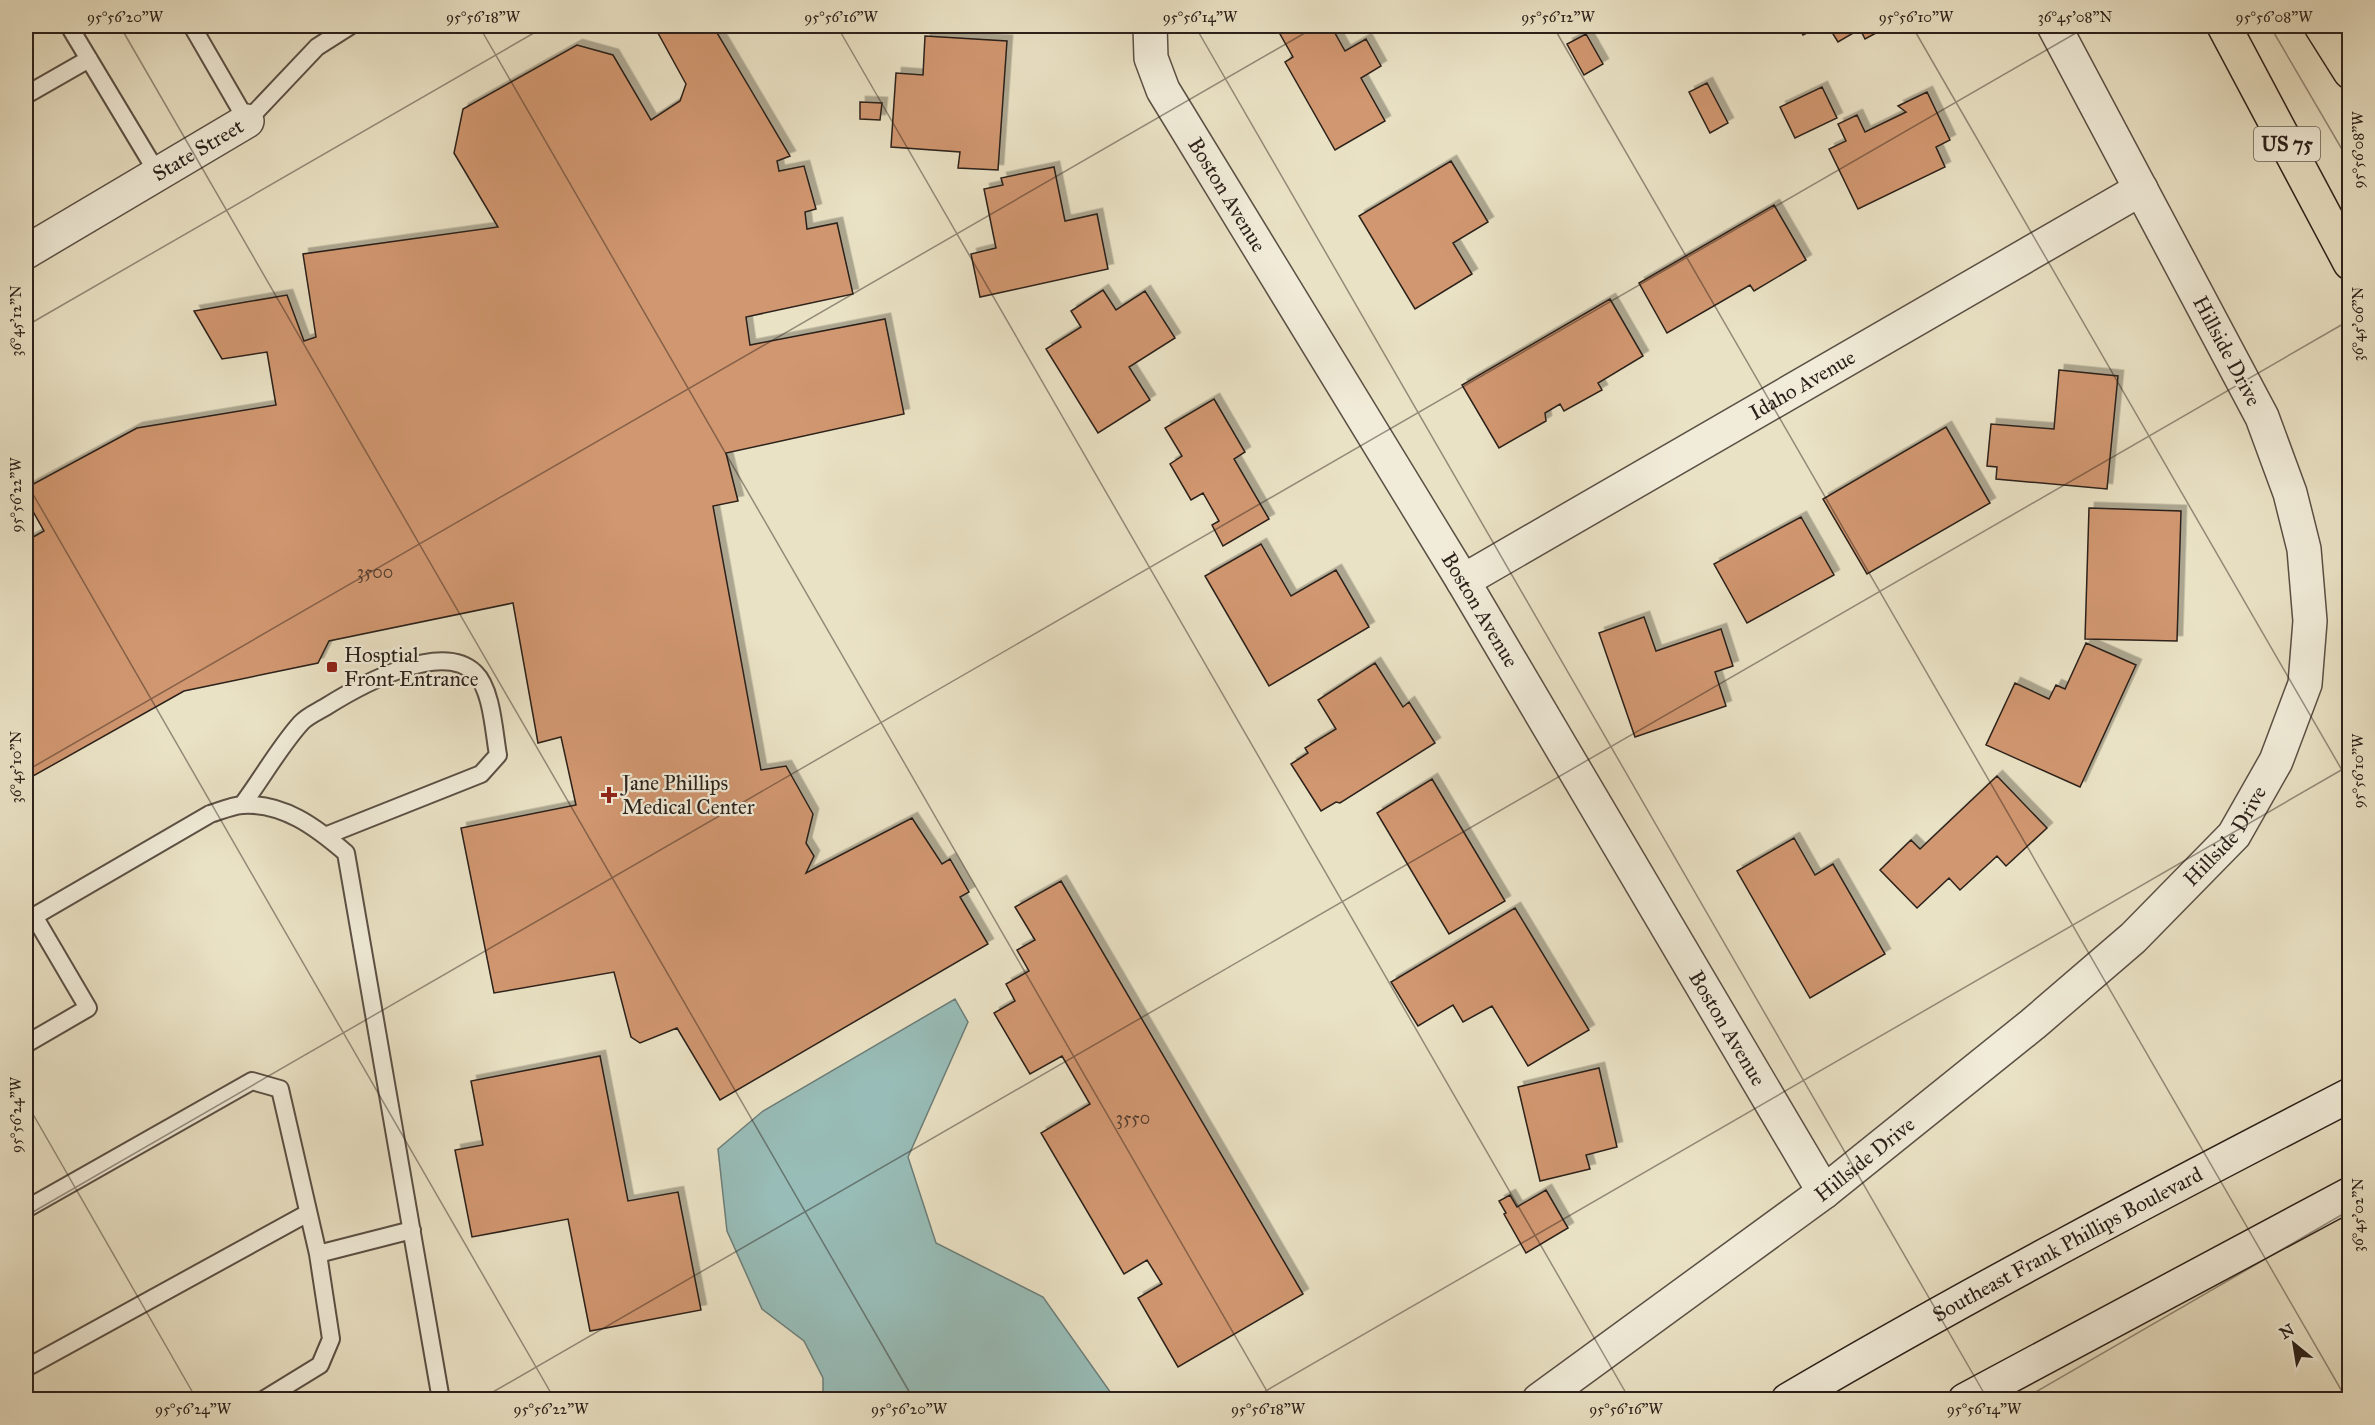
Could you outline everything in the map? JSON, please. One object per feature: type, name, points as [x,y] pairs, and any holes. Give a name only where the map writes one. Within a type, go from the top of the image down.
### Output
[{"type":"highway","name":"US 75","points":[[2224,26],[2349,263]]},
{"type":"highway","points":[[2322,26],[2349,72]]},
{"type":"street","name":"Boston Avenue","points":[[1150,26],[1151,58],[1163,90],[1463,581],[1824,1192]]},
{"type":"street","name":"Hillside Drive","points":[[1539,1400],[1824,1192],[2033,1024],[2133,938],[2234,835],[2276,761],[2305,684],[2310,621],[2304,549],[2290,494],[2262,417],[2054,26]]},
{"type":"street","name":"State Street","points":[[26,252],[247,121]]},
{"type":"street","name":"Idaho Avenue","points":[[1463,581],[2142,189]]},
{"type":"street","name":"Southeast Frank Phillips Boulevard","points":[[1788,1400],[1884,1343],[2132,1207],[2349,1095]]},
{"type":"street","points":[[1965,1400],[2349,1194]]},
{"type":"lane","points":[[69,26],[158,174]]},
{"type":"lane","points":[[192,26],[247,121]]},
{"type":"lane","name":"State Street","points":[[247,121],[317,47],[350,26]]},
{"type":"lane","points":[[26,95],[89,58]]},
{"type":"lane","points":[[242,805],[302,722],[345,695],[386,674],[426,663],[455,662],[475,672],[486,690],[498,755],[481,774],[326,836]]},
{"type":"lane","points":[[26,1044],[88,1008],[30,918],[210,814],[242,805],[275,809],[303,819],[346,853],[441,1400]]},
{"type":"lane","points":[[26,1209],[252,1081],[280,1089],[318,1254],[331,1339],[320,1365],[263,1400]]},
{"type":"lane","points":[[26,1368],[308,1213]]},
{"type":"lane","points":[[318,1254],[412,1230]]},
{"type":"water","points":[[955,999],[968,1022],[908,1157],[936,1243],[1043,1297],[1113,1399],[823,1399],[823,1378],[804,1341],[762,1309],[727,1231],[718,1149],[763,1111]]},
{"type":"building","points":[[671,26],[713,26],[790,156],[777,161],[779,171],[804,166],[816,209],[805,212],[807,229],[837,223],[853,294],[746,317],[750,345],[885,319],[904,414],[726,453],[738,501],[713,506],[761,770],[786,766],[813,814],[806,843],[814,856],[806,873],[912,818],[942,864],[950,859],[969,892],[960,897],[988,944],[720,1100],[677,1028],[640,1043],[631,1037],[614,972],[494,993],[461,828],[576,805],[561,737],[538,743],[513,603],[329,641],[318,663],[184,691],[26,780],[26,541],[44,531],[26,499],[26,488],[137,428],[276,405],[267,352],[222,359],[194,311],[287,295],[304,341],[316,337],[303,254],[498,227],[454,153],[463,109],[577,45],[613,55],[651,120],[680,101],[686,84],[658,33]]},
{"type":"building","points":[[1295,26],[1331,26],[1345,51],[1366,39],[1381,66],[1361,78],[1385,121],[1335,150],[1285,62],[1293,57],[1280,34]]},
{"type":"building","points":[[1798,26],[1820,26],[1803,35]]},
{"type":"building","points":[[1828,26],[1889,26],[1865,39],[1860,29],[1838,42]]},
{"type":"building","points":[[1586,34],[1603,64],[1584,75],[1567,44]]},
{"type":"building","points":[[925,36],[1007,41],[998,170],[958,168],[960,152],[891,147],[896,73],[923,75]]},
{"type":"building","points":[[1707,83],[1728,123],[1710,133],[1689,92]]},
{"type":"building","points":[[1822,87],[1837,118],[1795,138],[1780,107]]},
{"type":"building","points":[[1927,92],[1950,140],[1936,147],[1945,167],[1858,209],[1829,149],[1846,141],[1838,124],[1857,115],[1865,132],[1906,112],[1898,106]]},
{"type":"building","points":[[860,102],[882,103],[880,120],[860,119]]},
{"type":"building","points":[[1451,161],[1488,222],[1453,243],[1472,274],[1415,309],[1359,216]]},
{"type":"building","points":[[1054,167],[1065,221],[1097,214],[1108,269],[980,297],[971,254],[996,248],[984,189],[1003,185],[1001,178]]},
{"type":"building","points":[[1774,205],[1806,260],[1754,291],[1750,285],[1667,333],[1639,283]]},
{"type":"building","points":[[1103,290],[1116,310],[1145,291],[1175,338],[1129,367],[1150,400],[1098,433],[1046,349],[1081,327],[1071,311]]},
{"type":"building","points":[[1610,299],[1643,356],[1598,383],[1602,390],[1564,411],[1560,404],[1545,413],[1546,421],[1499,448],[1462,385]]},
{"type":"building","points":[[2059,370],[2118,376],[2107,489],[1996,479],[1997,467],[1987,466],[1991,424],[2054,429]]},
{"type":"building","points":[[1214,399],[1245,452],[1234,459],[1269,519],[1223,546],[1212,525],[1219,521],[1203,493],[1191,500],[1170,464],[1182,456],[1165,428]]},
{"type":"building","points":[[1946,427],[1990,503],[1867,574],[1823,499]]},
{"type":"building","points":[[2089,508],[2181,511],[2177,641],[2085,639]]},
{"type":"building","points":[[1801,517],[1834,575],[1747,623],[1714,564]]},
{"type":"building","points":[[1261,544],[1291,596],[1336,570],[1369,627],[1269,686],[1205,576]]},
{"type":"building","points":[[1644,617],[1656,651],[1721,629],[1733,666],[1715,672],[1726,706],[1635,737],[1599,633]]},
{"type":"building","points":[[2086,643],[2136,665],[2080,787],[1986,745],[2015,683],[2049,699],[2056,685],[2065,689]]},
{"type":"building","points":[[1375,663],[1403,707],[1409,702],[1435,743],[1340,803],[1336,802],[1321,811],[1291,764],[1308,753],[1305,748],[1336,729],[1318,700]]},
{"type":"building","points":[[1997,776],[2047,828],[2006,866],[1997,856],[1960,890],[1949,878],[1917,908],[1880,870],[1911,840],[1920,849]]},
{"type":"building","points":[[1432,779],[1505,901],[1449,934],[1377,813]]},
{"type":"building","points":[[1794,838],[1815,875],[1833,864],[1885,954],[1810,998],[1737,871]]},
{"type":"building","points":[[1061,881],[1303,1294],[1178,1367],[1138,1298],[1162,1284],[1147,1260],[1124,1274],[1041,1133],[1090,1104],[1062,1056],[1030,1074],[994,1013],[1015,1001],[1006,984],[1029,971],[1017,950],[1035,940],[1015,907]]},
{"type":"building","points":[[1515,908],[1589,1030],[1528,1066],[1492,1006],[1463,1022],[1453,1005],[1418,1026],[1391,982]]},
{"type":"building","points":[[600,1056],[628,1201],[678,1192],[701,1310],[590,1331],[568,1219],[472,1237],[455,1150],[483,1145],[471,1081]]},
{"type":"building","points":[[1599,1068],[1617,1147],[1586,1155],[1590,1169],[1540,1181],[1518,1087]]},
{"type":"building","points":[[1546,1190],[1568,1228],[1526,1253],[1499,1201],[1510,1195],[1517,1207]]},
{"type":"place","name":"Hosptial Front Entrance","points":[[332,667]]},
{"type":"place","name":"Jane Phillips Medical Center","points":[[609,795]]}]
